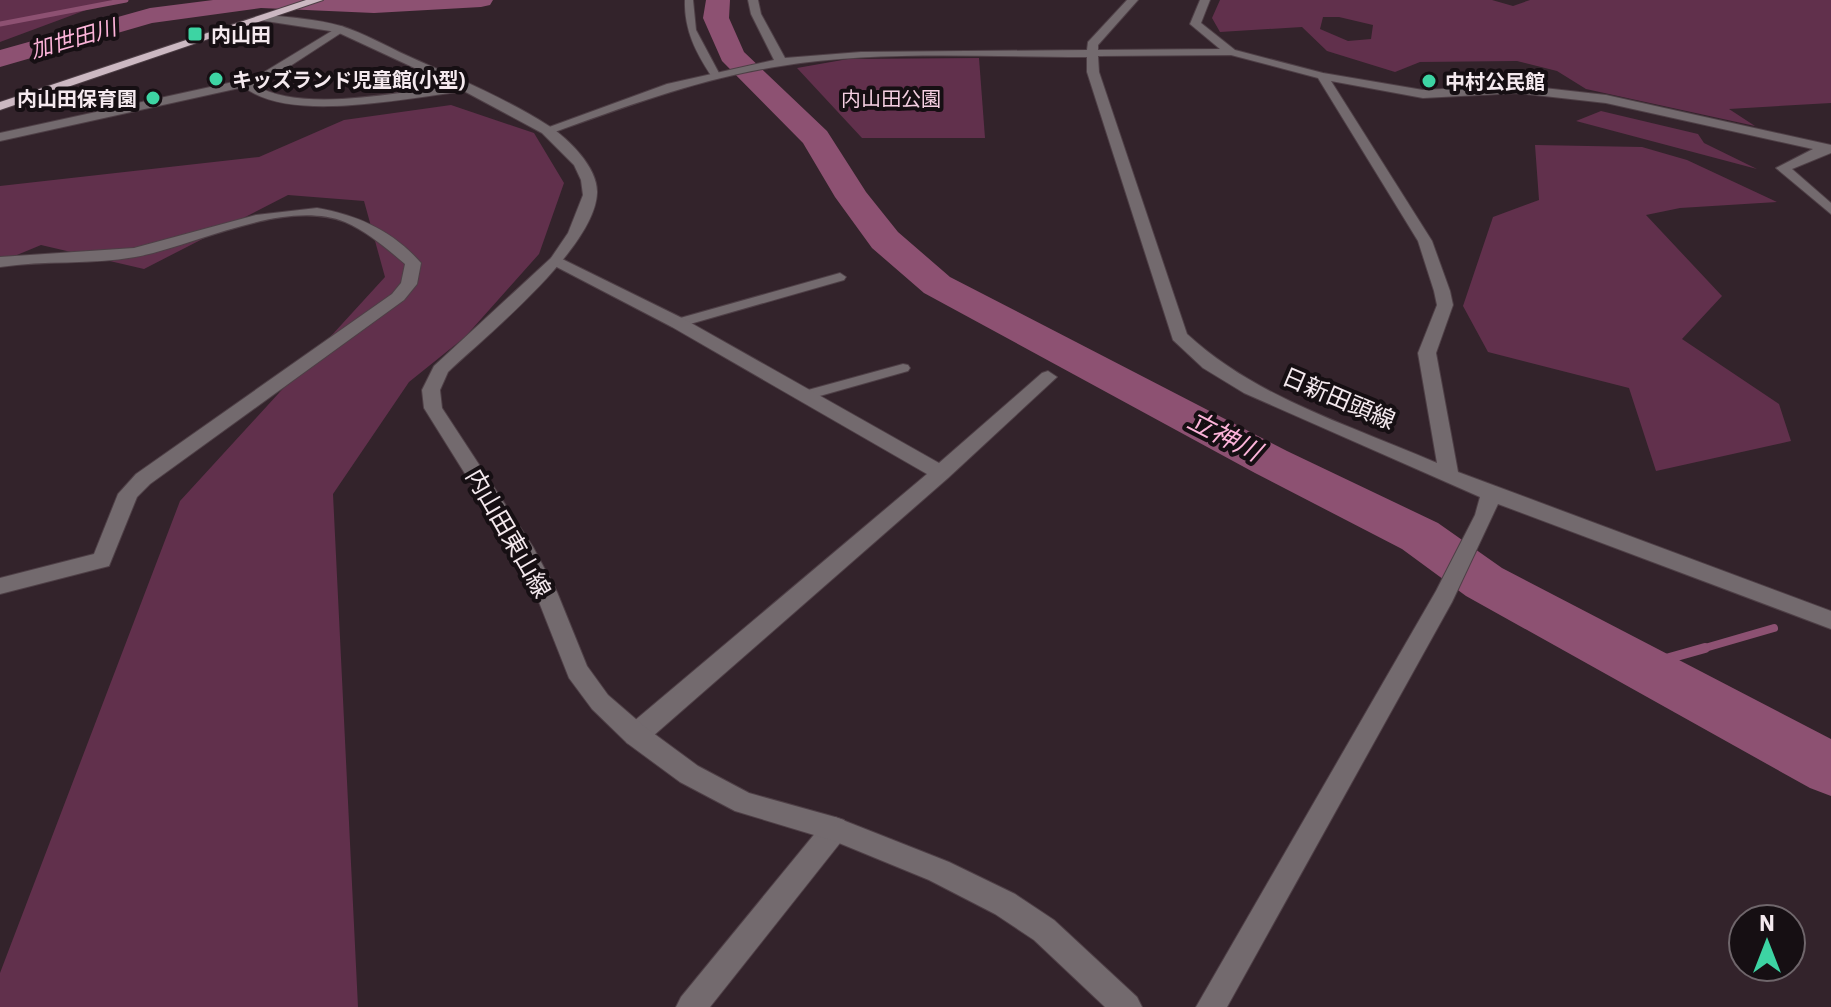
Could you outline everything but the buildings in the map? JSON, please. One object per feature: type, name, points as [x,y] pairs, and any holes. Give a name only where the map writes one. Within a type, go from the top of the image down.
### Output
[{"type":"highway","points":[[0,106],[317,0]]},
{"type":"street","points":[[753,0],[756,14],[781,62]]},
{"type":"street","points":[[1091,52],[1092,44],[1133,0]]},
{"type":"street","points":[[1205,0],[1195,24],[1231,52]]},
{"type":"street","name":"内山田東山線","points":[[263,18],[308,22],[340,29],[466,87],[547,130],[580,163],[588,180],[590,195],[575,233],[556,261],[440,370],[431,390],[433,408],[526,553],[546,592],[577,671],[600,702],[636,735],[689,774],[744,803],[835,829],[939,871],[1005,904],[1044,930],[1127,1007]]},
{"type":"street","points":[[0,137],[260,80],[340,29]]},
{"type":"street","name":"日新田頭線","points":[[1091,52],[1093,72],[1179,336],[1209,364],[1250,389],[1491,494],[1831,620]]},
{"type":"street","points":[[547,130],[719,74],[781,62],[861,55],[1231,52],[1322,76],[1423,94],[1518,89],[1570,93],[1655,108],[1828,148]]},
{"type":"street","points":[[1322,76],[1425,241],[1442,291],[1445,305],[1427,353],[1449,474]]},
{"type":"street","points":[[247,84],[253,90],[302,104],[466,87]]},
{"type":"street","points":[[1828,148],[1783,168],[1831,210]]},
{"type":"street","points":[[0,262],[36,257],[131,254],[172,246],[278,214],[315,213],[337,215],[374,231],[413,263],[409,284],[398,297],[143,479],[128,494],[102,560],[0,586]]},
{"type":"street","points":[[556,261],[678,323],[941,473]]},
{"type":"street","points":[[636,735],[1048,377]]},
{"type":"street","points":[[1211,1007],[1444,596],[1485,515],[1491,494]]},
{"type":"street","points":[[691,1007],[835,829]]},
{"type":"lane","points":[[689,0],[690,28],[700,52],[719,74]]},
{"type":"lane","points":[[678,323],[840,277]]},
{"type":"lane","points":[[802,396],[903,368]]},
{"type":"green space","points":[[0,0],[113,0],[0,42]]},
{"type":"green space","points":[[1220,0],[1492,0],[1513,6],[1530,0],[1831,0],[1831,103],[1729,109],[1755,126],[1586,89],[1557,71],[1517,61],[1420,62],[1395,72],[1327,51],[1302,27],[1220,32],[1212,18]],"holes":[[[1323,17],[1339,17],[1373,25],[1371,39],[1348,41],[1320,29]]]},
{"type":"green space","name":"内山田公園","points":[[979,58],[985,138],[862,138],[797,68],[848,59]]},
{"type":"green space","points":[[451,105],[534,133],[564,183],[539,254],[465,337],[409,382],[333,494],[358,1007],[0,1007],[0,973],[180,501],[385,277],[364,201],[288,195],[144,269],[41,245],[0,262],[0,186],[259,157],[344,120]]},
{"type":"green space","points":[[1601,111],[1698,134],[1704,143],[1757,169],[1576,121]]},
{"type":"green space","points":[[1535,145],[1642,147],[1687,160],[1777,202],[1680,208],[1646,215],[1722,296],[1682,339],[1779,404],[1791,441],[1656,471],[1629,388],[1488,352],[1463,306],[1493,217],[1539,200]]},
{"type":"waterway","points":[[0,24],[126,0]]},
{"type":"waterway","name":"加世田川","points":[[0,59],[150,16],[261,1],[374,5],[481,0]]},
{"type":"waterway","name":"立神川","points":[[718,0],[716,18],[732,55],[816,138],[852,197],[885,240],[937,285],[1271,462],[1420,536],[1484,582],[1831,769]]},
{"type":"waterway","points":[[1702,649],[1774,628]]},
{"type":"waterway","points":[[1641,666],[1702,649]]},
{"type":"place","name":"内山田","points":[[195,34]]},
{"type":"place","name":"キッズランド児童館(小型)","points":[[216,79]]},
{"type":"place","name":"中村公民館","points":[[1429,81]]},
{"type":"place","name":"内山田保育園","points":[[153,98]]}]
